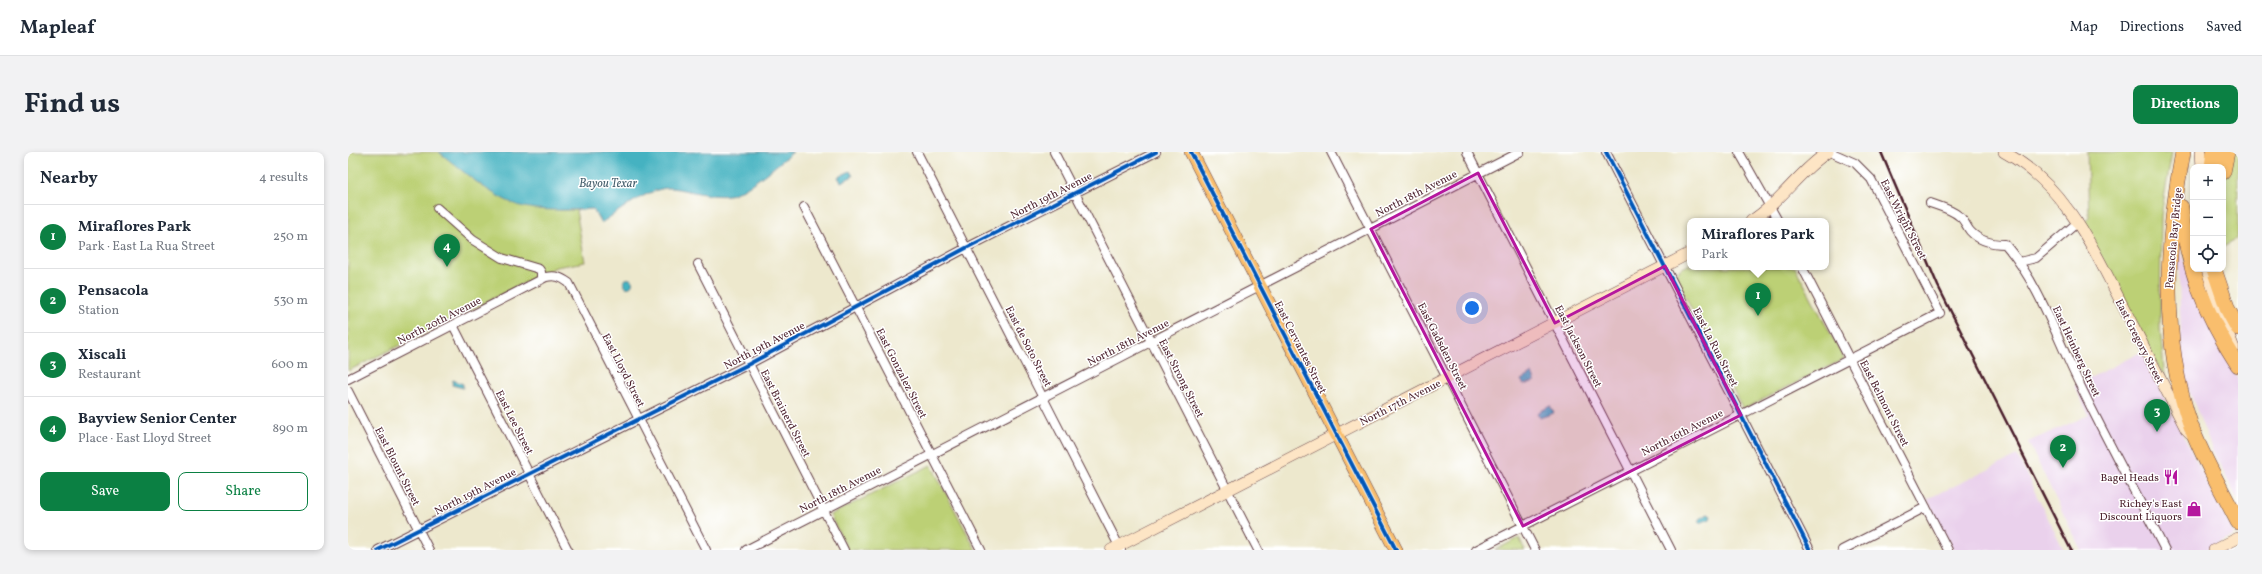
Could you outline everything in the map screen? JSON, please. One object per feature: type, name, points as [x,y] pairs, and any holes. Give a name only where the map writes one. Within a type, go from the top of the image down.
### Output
[{"type":"highway","name":"Pensacola Bay Bridge","points":[[2183,152],[2168,270],[2169,303],[2174,355],[2179,380],[2186,408],[2197,440]]},
{"type":"highway","points":[[2212,164],[2214,152]]},
{"type":"highway","points":[[2225,164],[2228,152]]},
{"type":"highway","points":[[2179,174],[2187,252],[2194,279],[2211,320],[2238,365]]},
{"type":"highway","points":[[2215,272],[2228,310],[2238,328]]},
{"type":"highway","points":[[2225,272],[2231,303],[2238,320]]},
{"type":"highway","name":"East Gregory Street","points":[[2197,440],[2238,522]]},
{"type":"main road","name":"East Cervantes Street","points":[[1191,152],[1396,550]]},
{"type":"street","name":"East de Soto Street","points":[[917,152],[1043,398],[1117,549]]},
{"type":"street","name":"East Strong Street","points":[[1054,152],[1258,550]]},
{"type":"street","name":"North 19th Avenue","points":[[378,550],[749,364],[966,248],[1156,152]]},
{"type":"street","name":"East Gadsden Street","points":[[1331,152],[1534,550]]},
{"type":"street","name":"East Jackson Street","points":[[1467,152],[1671,550]]},
{"type":"street","name":"North 18th Avenue","points":[[746,550],[1371,230],[1520,152]]},
{"type":"street","name":"East La Rua Street","points":[[1606,152],[1810,550]]},
{"type":"street","points":[[1739,152],[1776,218]]},
{"type":"street","points":[[1755,218],[1771,207],[1819,158],[1829,152]]},
{"type":"street","name":"East Wright Street","points":[[1829,152],[1855,163],[1871,179],[1940,313]]},
{"type":"street","name":"East Gregory Street","points":[[2004,152],[2028,168],[2047,184],[2078,222],[2096,253],[2186,429],[2197,440]]},
{"type":"street","points":[[2201,152],[2203,164]]},
{"type":"street","points":[[2204,164],[2206,152]]},
{"type":"street","name":"East Heinberg Street","points":[[1930,203],[1950,210],[1961,217],[1971,232],[1979,238],[1993,244],[2005,244],[2020,262],[2043,302],[2080,385],[2165,550]]},
{"type":"street","name":"East Gonzalez Street","points":[[804,206],[981,550]]},
{"type":"street","points":[[437,208],[473,240],[502,258],[539,269],[541,272],[541,280]]},
{"type":"street","points":[[2020,262],[2036,258],[2078,222]]},
{"type":"street","name":"North 17th Avenue","points":[[1117,549],[1228,490],[1687,255]]},
{"type":"street","name":"East Brainerd Street","points":[[698,264],[844,550]]},
{"type":"street","name":"East Belmont Street","points":[[1804,270],[1948,550]]},
{"type":"street","points":[[2208,272],[2222,318],[2238,354]]},
{"type":"street","name":"East Lloyd Street","points":[[541,280],[552,276],[559,276],[569,283],[706,550]]},
{"type":"street","name":"North 20th Avenue","points":[[348,379],[541,280]]},
{"type":"street","name":"North 16th Avenue","points":[[1476,550],[1940,313]]},
{"type":"street","name":"East Lee Street","points":[[453,325],[568,550]]},
{"type":"street","name":"East Blount Street","points":[[348,391],[429,550]]},
{"type":"street","points":[[1842,550],[1926,507]]},
{"type":"street","points":[[2214,550],[2238,538]]},
{"type":"highlighted area","points":[[1478,173],[1555,323],[1665,266],[1741,415],[1523,526],[1371,229]]},
{"type":"shaded area","points":[[2178,245],[2224,353],[2238,379],[2238,500],[2213,452],[2182,372]]},
{"type":"shaded area","points":[[2141,352],[2234,535],[2205,550],[2081,550],[2028,442],[2089,415],[2074,386]]},
{"type":"shaded area","points":[[2017,456],[2064,550],[1953,550],[1927,499]]},
{"type":"green space","points":[[348,152],[439,152],[482,186],[560,210],[576,210],[585,262],[556,267],[348,371]]},
{"type":"green space","points":[[2087,152],[2172,152],[2161,216],[2160,328],[2165,379],[2083,223],[2089,218]]},
{"type":"green space","points":[[2209,152],[2238,152],[2238,231],[2236,239],[2226,244],[2226,164],[2220,164]]},
{"type":"green space","points":[[1687,266],[1687,270],[1797,270],[1844,359],[1743,409],[1675,277],[1679,270]]},
{"type":"green space","points":[[931,465],[976,550],[848,550],[830,515]]},
{"type":"green space","points":[[1519,538],[1525,550],[1495,550]]},
{"type":"water","name":"Bayou Texar","points":[[439,152],[793,152],[744,189],[736,193],[723,196],[664,188],[645,195],[601,223],[593,209],[534,209],[507,201],[476,182]]},
{"type":"water","points":[[850,171],[853,176],[841,182],[838,177]]},
{"type":"water","points":[[626,279],[630,279],[632,283],[630,287],[626,287],[624,285],[624,281]]},
{"type":"water","points":[[1532,373],[1535,381],[1524,385],[1521,380]]},
{"type":"water","points":[[453,380],[463,384],[463,388],[452,385]]},
{"type":"water","points":[[1550,406],[1554,413],[1540,418],[1537,413]]},
{"type":"water","points":[[1708,514],[1711,516],[1710,519],[1700,523],[1699,519]]},
{"type":"railway","points":[[1881,152],[1938,286],[2071,550]]},
{"type":"cycle path","points":[[378,550],[749,364],[966,248],[1156,152]]},
{"type":"cycle path","points":[[1191,152],[1396,550]]},
{"type":"cycle path","points":[[1606,152],[1810,550]]},
{"type":"place","name":"Bayview Senior Center","points":[[447,267]]},
{"type":"place","name":"Miraflores Park","points":[[1758,316]]},
{"type":"place","name":"Xiscali","points":[[2157,432]]},
{"type":"place","name":"Pensacola","points":[[2063,468]]},
{"type":"place","name":"Bagel Heads","points":[[2171,477]]},
{"type":"place","name":"Richey's East Discount Liquors","points":[[2194,509]]}]
